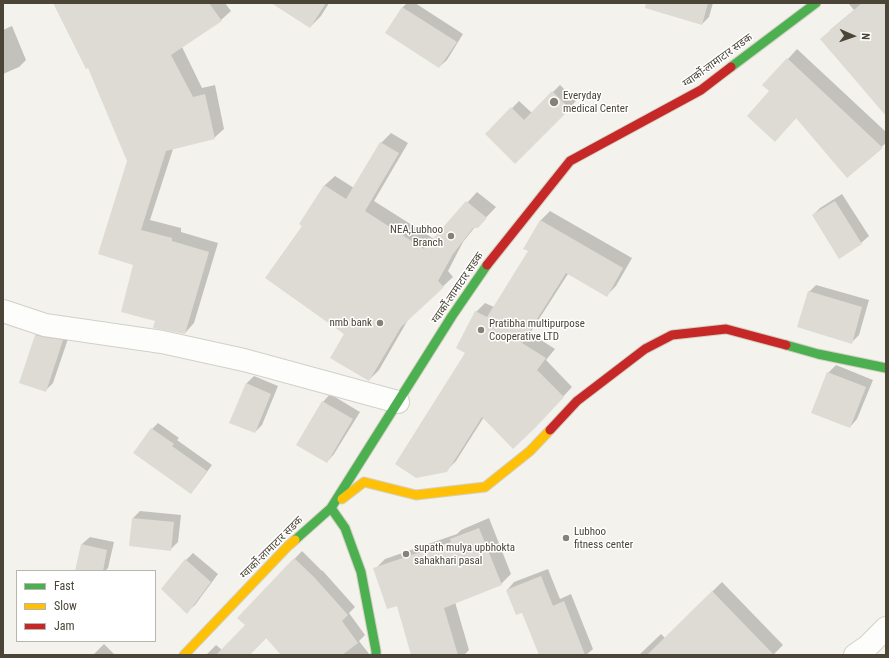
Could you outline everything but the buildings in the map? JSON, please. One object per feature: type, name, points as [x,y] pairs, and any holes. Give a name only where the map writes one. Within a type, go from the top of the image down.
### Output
[{"type":"main road","name":"ग्वार्को-लामाटार सडक","points":[[184,655],[288,546],[331,508],[452,316],[490,261],[570,161],[700,90],[816,3]]},
{"type":"main road","points":[[376,655],[361,572],[345,528],[331,508],[364,482],[416,495],[485,487],[530,451],[577,401],[645,349],[672,335],[726,329],[759,336],[818,354],[886,368]]},
{"type":"street","points":[[3,311],[45,325],[162,342],[244,360],[398,402]]},
{"type":"street","points":[[855,655],[868,646],[886,628]]},
{"type":"traffic: fast","points":[[731,67],[816,3]]},
{"type":"traffic: fast","points":[[295,540],[331,508],[452,316],[487,265]]},
{"type":"traffic: fast","points":[[786,345],[818,354],[886,368]]},
{"type":"traffic: fast","points":[[331,508],[345,528],[361,572],[376,655]]},
{"type":"traffic: slow","points":[[342,499],[364,482],[416,495],[485,487],[530,451],[550,430]]},
{"type":"traffic: slow","points":[[184,655],[295,540]]},
{"type":"traffic: jam","points":[[487,265],[570,161],[701,90],[731,67]]},
{"type":"traffic: jam","points":[[550,430],[577,401],[645,349],[672,335],[726,329],[786,345]]},
{"type":"place","name":"Everyday medical Center","points":[[554,102]]},
{"type":"place","name":"NEA,Lubhoo Branch","points":[[451,236]]},
{"type":"place","name":"nmb bank","points":[[380,323]]},
{"type":"place","name":"Pratibha multipurpose Cooperative LTD","points":[[481,330]]},
{"type":"place","name":"Lubhoo fitness center","points":[[566,538]]},
{"type":"place","name":"supath mulya upbhokta sahakhari pasal","points":[[406,554]]}]
